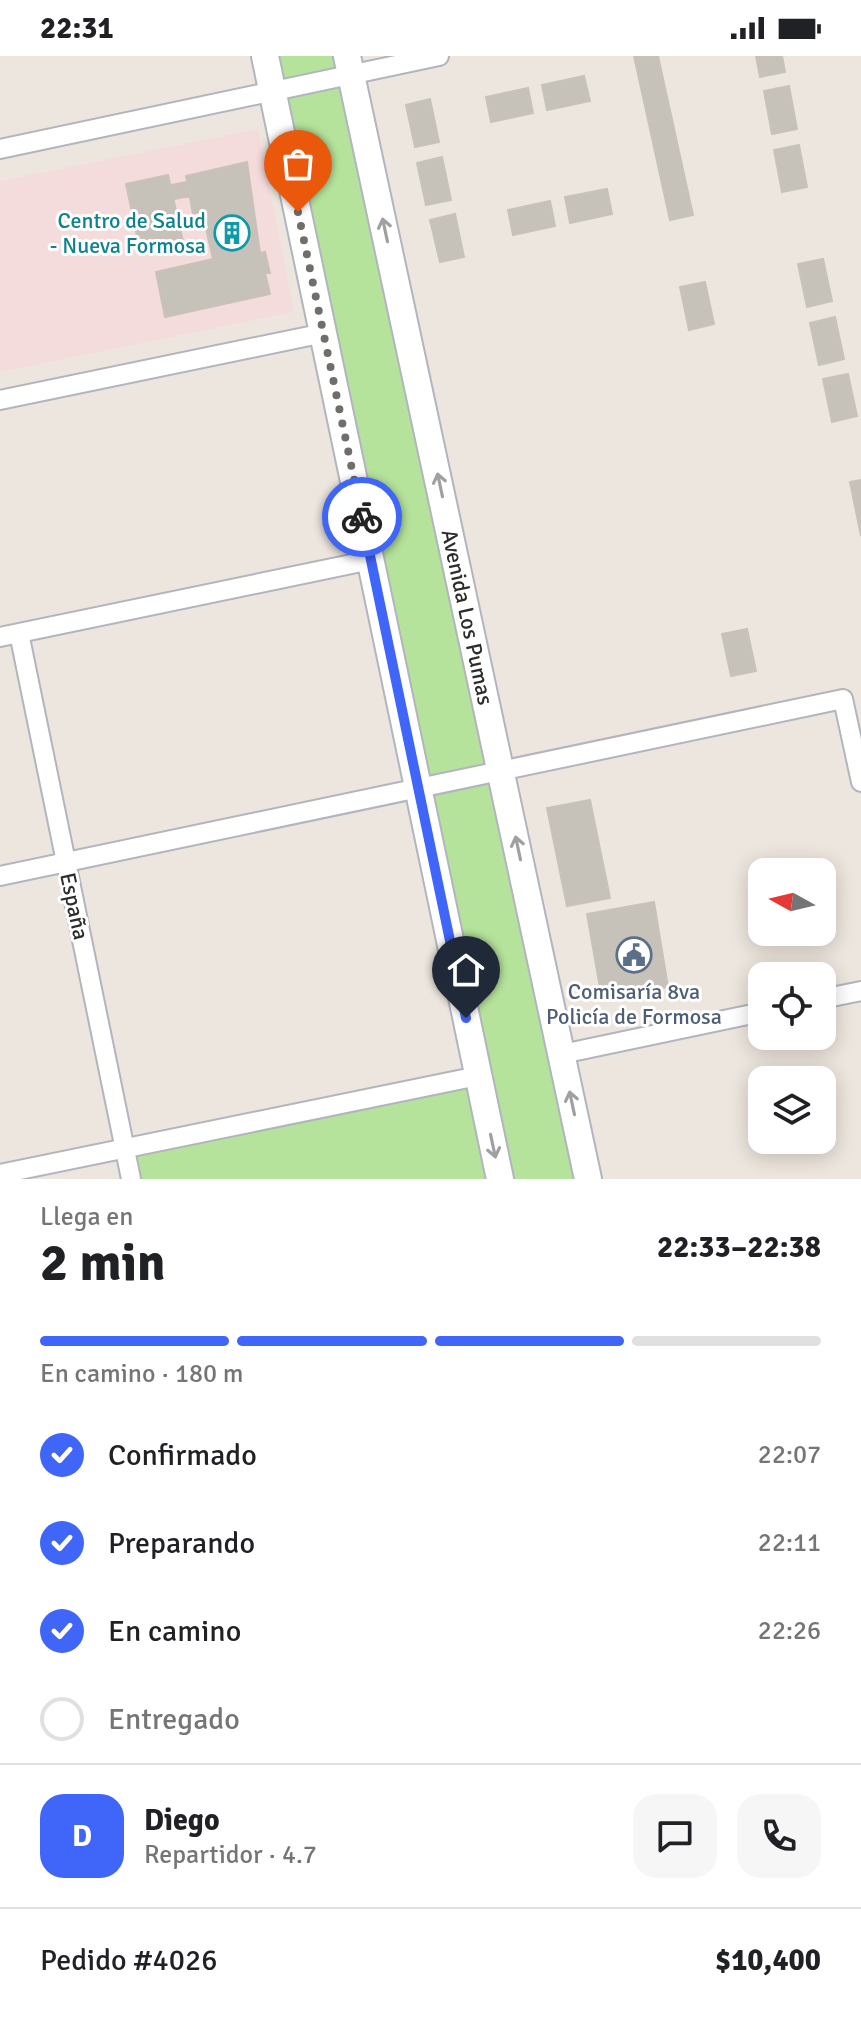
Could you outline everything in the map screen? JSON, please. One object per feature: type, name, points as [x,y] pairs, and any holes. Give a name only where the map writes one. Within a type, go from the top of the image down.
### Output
[{"type":"main road","points":[[265,56],[500,1179]]},
{"type":"main road","name":"Avenida Los Pumas","points":[[349,65],[588,1179]]},
{"type":"street","points":[[0,149],[272,91],[349,65],[439,56]]},
{"type":"street","points":[[0,400],[324,333]]},
{"type":"street","points":[[9,635],[371,560]]},
{"type":"street","name":"España","points":[[9,635],[66,862],[131,1179]]},
{"type":"street","points":[[0,876],[843,699],[861,782]]},
{"type":"street","points":[[836,996],[861,991]]},
{"type":"street","points":[[562,1054],[748,1015]]},
{"type":"street","points":[[0,1174],[478,1076]]},
{"type":"shaded area","points":[[258,129],[294,312],[0,372],[0,181]]},
{"type":"green space","points":[[268,56],[348,56],[587,1179],[131,1179],[125,1148],[479,1075]]},
{"type":"building","points":[[634,56],[658,56],[693,215],[670,220]]},
{"type":"building","points":[[756,56],[782,56],[785,72],[760,77]]},
{"type":"building","points":[[584,76],[590,101],[547,110],[542,85]]},
{"type":"building","points":[[789,86],[797,129],[772,134],[764,91]]},
{"type":"building","points":[[528,88],[533,113],[491,122],[486,97]]},
{"type":"building","points":[[430,99],[439,142],[415,147],[406,105]]},
{"type":"building","points":[[799,145],[807,187],[782,192],[774,150]]},
{"type":"building","points":[[442,157],[451,200],[426,205],[417,163]]},
{"type":"building","name":"Centro de Salud - Nueva Formosa","points":[[247,162],[260,253],[265,252],[270,273],[265,273],[270,294],[165,317],[156,272],[213,259],[202,211],[193,214],[186,176]]},
{"type":"building","points":[[168,175],[184,246],[141,255],[126,184]]},
{"type":"building","points":[[187,182],[190,196],[174,199],[171,185]]},
{"type":"building","points":[[607,189],[612,214],[570,223],[565,197]]},
{"type":"building","points":[[550,201],[555,226],[513,235],[508,210]]},
{"type":"building","points":[[455,214],[464,257],[440,262],[430,220]]},
{"type":"building","points":[[823,259],[832,301],[807,307],[798,264]]},
{"type":"building","points":[[705,282],[714,324],[689,330],[680,287]]},
{"type":"building","points":[[835,317],[844,359],[819,365],[810,323]]},
{"type":"building","points":[[848,374],[857,416],[832,422],[823,379]]},
{"type":"building","points":[[861,480],[861,536],[850,482]]},
{"type":"building","points":[[747,629],[756,671],[731,676],[722,634]]},
{"type":"building","points":[[590,800],[610,898],[567,906],[547,808]]},
{"type":"building","points":[[654,902],[668,987],[602,999],[587,914]]},
{"type":"way so far","points":[[298,212],[362,517]]},
{"type":"place","name":"Centro de Salud - Nueva Formosa","points":[[232,233]]},
{"type":"place","name":"Comisaría 8va Policía de Formosa","points":[[634,955]]},
{"type":"route","points":[[362,517],[466,1018]]}]
